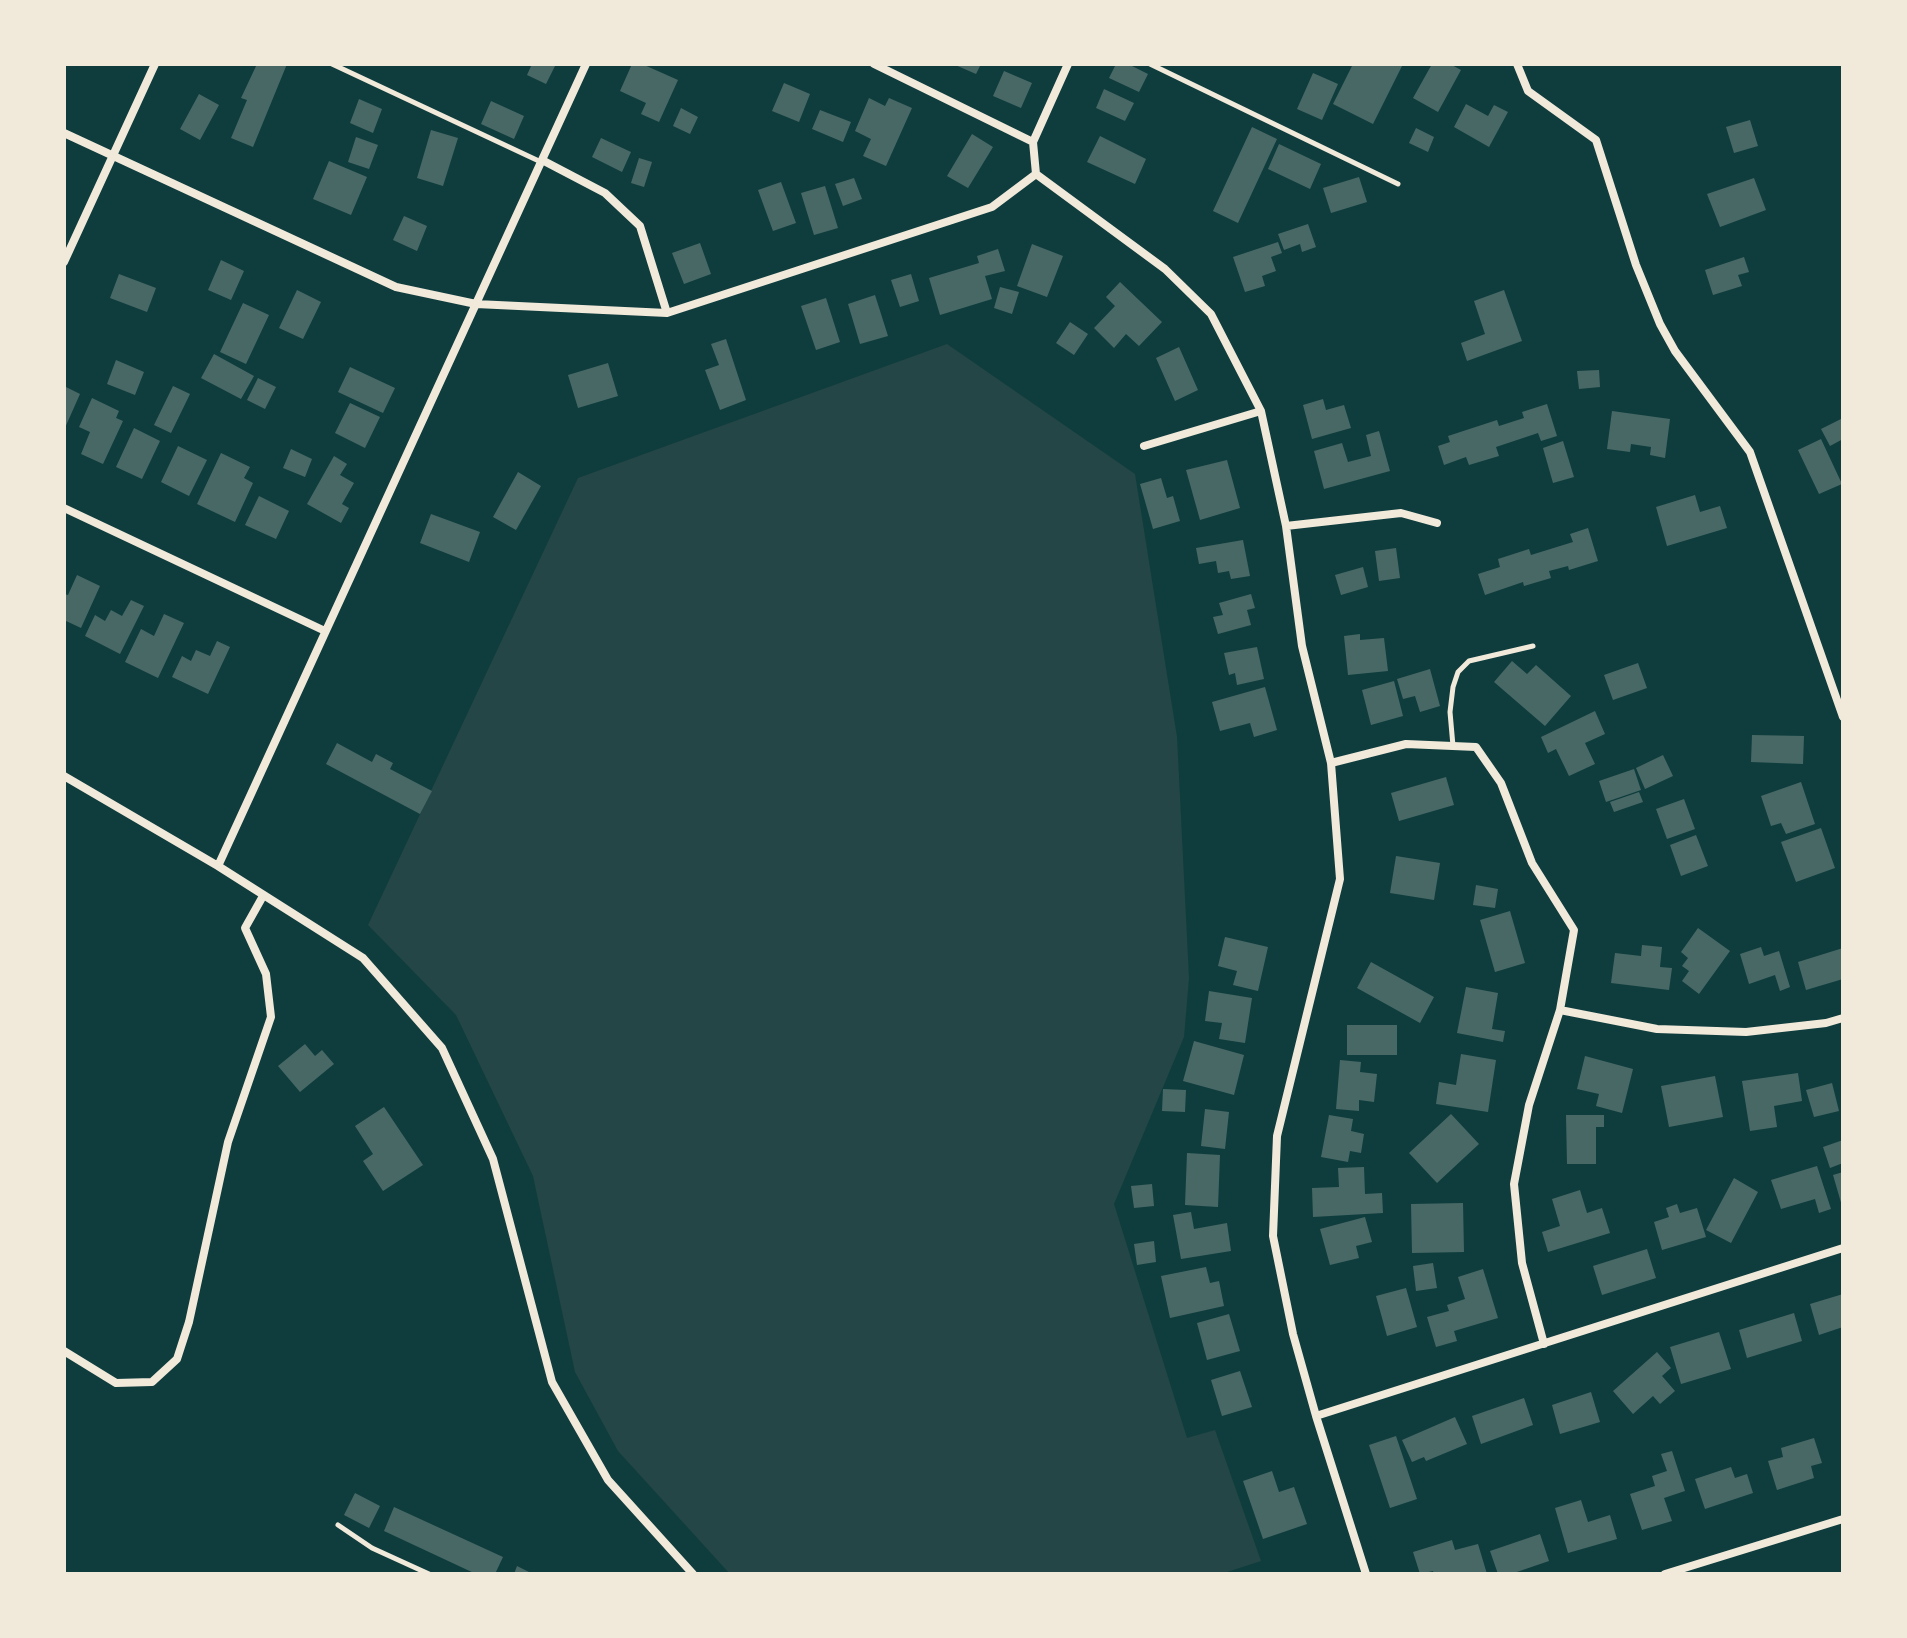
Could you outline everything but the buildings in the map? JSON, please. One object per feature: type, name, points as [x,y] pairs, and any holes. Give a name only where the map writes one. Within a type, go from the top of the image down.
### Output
[{"type":"street","points":[[64,262],[155,64]]},
{"type":"street","points":[[218,866],[586,64]]},
{"type":"street","points":[[874,64],[1033,142]]},
{"type":"street","points":[[1068,64],[1033,142],[1036,174],[1165,269],[1211,314],[1261,411],[1286,526],[1302,646],[1331,763],[1340,879],[1277,1136],[1273,1236],[1293,1334],[1366,1574]]},
{"type":"street","points":[[1517,64],[1528,91],[1596,140],[1636,265],[1660,324],[1675,351],[1750,452],[1843,717]]},
{"type":"street","points":[[64,133],[396,287],[476,304],[667,313],[992,207],[1036,174]]},
{"type":"street","points":[[541,161],[605,193],[640,226],[667,313]]},
{"type":"street","points":[[1144,446],[1261,411]]},
{"type":"street","points":[[64,508],[325,631]]},
{"type":"street","points":[[1286,526],[1401,513],[1437,523]]},
{"type":"street","points":[[1331,763],[1406,744],[1476,747],[1501,783],[1532,863],[1574,930],[1560,1010],[1529,1105],[1514,1184],[1522,1263],[1544,1344]]},
{"type":"street","points":[[64,776],[218,866],[363,958],[442,1048],[493,1159],[552,1382],[608,1480],[693,1574]]},
{"type":"street","points":[[64,1351],[116,1383],[152,1382],[177,1359],[189,1322],[228,1142],[271,1017],[266,974],[245,928],[263,896]]},
{"type":"street","points":[[1560,1010],[1657,1029],[1746,1032],[1826,1023],[1843,1018]]},
{"type":"street","points":[[1316,1416],[1843,1248]]},
{"type":"street","points":[[1666,1574],[1843,1519]]},
{"type":"lane","points":[[332,64],[541,161]]},
{"type":"lane","points":[[1150,64],[1398,184]]},
{"type":"lane","points":[[1453,746],[1450,712],[1458,672],[1469,661],[1533,646]]},
{"type":"lane","points":[[338,1525],[372,1548],[429,1574]]},
{"type":"shaded area","points":[[947,344],[1135,474],[1177,737],[1189,978],[1184,1037],[1114,1204],[1187,1438],[1215,1430],[1261,1561],[1221,1574],[730,1574],[618,1451],[575,1372],[533,1176],[456,1015],[368,925],[578,478]]}]
